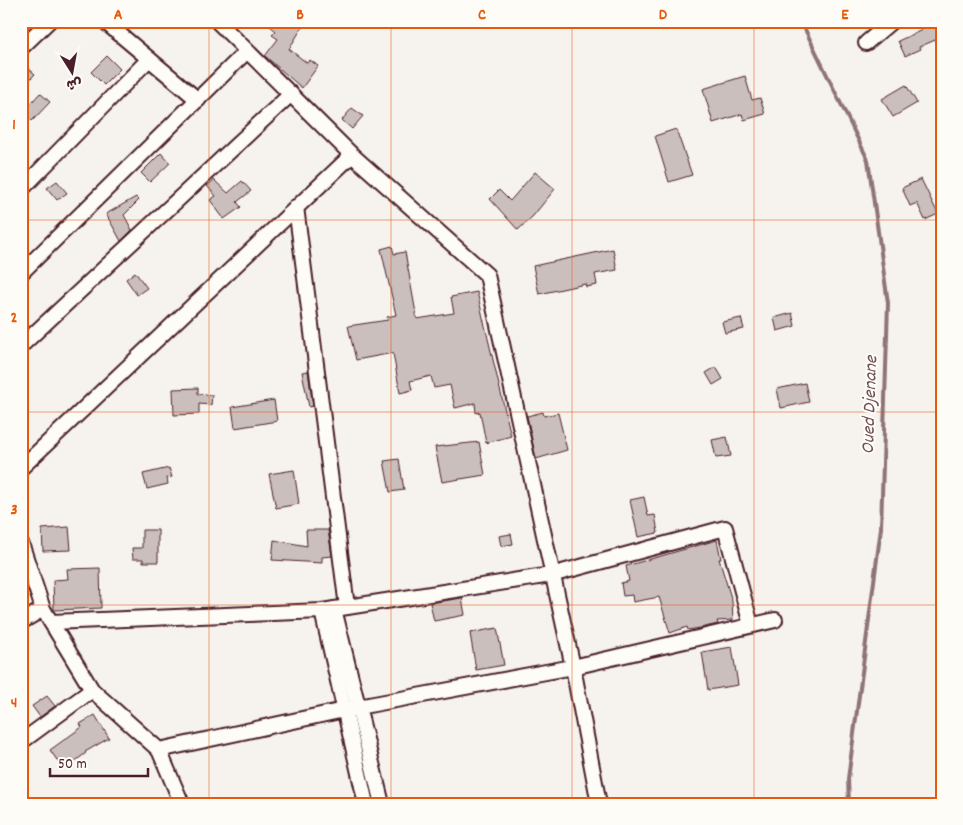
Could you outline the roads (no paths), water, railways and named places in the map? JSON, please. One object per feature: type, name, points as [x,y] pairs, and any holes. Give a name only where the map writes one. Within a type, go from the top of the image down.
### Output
[{"type":"street","points":[[21,48],[49,21]]},
{"type":"street","points":[[104,21],[198,100]]},
{"type":"street","points":[[217,21],[352,155],[487,275],[551,575],[573,667],[599,804]]},
{"type":"street","points":[[866,43],[892,21]]},
{"type":"street","points":[[21,273],[246,51]]},
{"type":"street","points":[[21,190],[149,59]]},
{"type":"street","points":[[21,346],[291,94]]},
{"type":"street","points":[[21,468],[352,155]]},
{"type":"street","points":[[296,207],[334,609],[366,804]]},
{"type":"street","points":[[51,622],[334,609],[551,575],[725,528],[751,625]]},
{"type":"street","points":[[21,543],[43,609],[92,690],[159,750],[182,804]]},
{"type":"street","points":[[21,622],[43,609]]},
{"type":"street","points":[[159,750],[351,709],[573,667],[775,620]]},
{"type":"street","points":[[21,742],[92,690]]},
{"type":"street","points":[[351,709],[382,804]]},
{"type":"waterway","name":"Oued Djenane","points":[[801,21],[868,160],[888,303],[881,528],[848,779],[849,804]]}]
